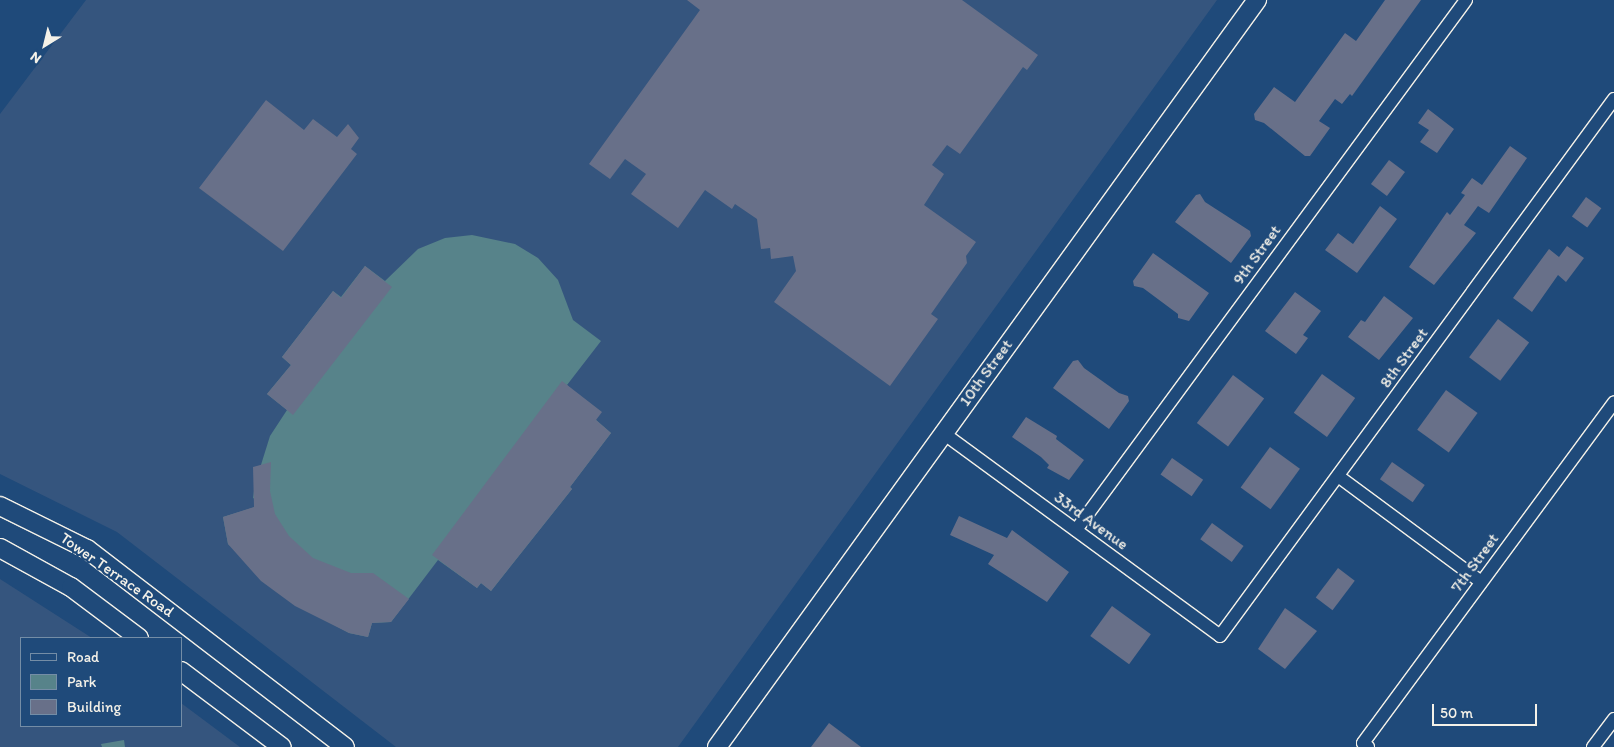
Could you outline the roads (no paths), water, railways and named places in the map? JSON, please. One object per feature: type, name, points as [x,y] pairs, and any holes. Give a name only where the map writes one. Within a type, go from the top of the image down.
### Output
[{"type":"street","name":"10th Street","points":[[717,747],[1257,0]]},
{"type":"street","name":"9th Street","points":[[1076,530],[1466,0]]},
{"type":"street","name":"8th Street","points":[[1220,636],[1614,99]]},
{"type":"street","name":"7th Street","points":[[1366,745],[1481,582],[1614,402]]},
{"type":"street","name":"33rd Avenue","points":[[943,433],[1220,636]]},
{"type":"street","points":[[1338,476],[1481,582]]},
{"type":"street","name":"Tower Terrace Road","points":[[0,506],[87,549],[345,747]]},
{"type":"street","points":[[0,548],[71,587],[137,637]]},
{"type":"street","points":[[182,672],[282,747]]},
{"type":"street","points":[[1593,747],[1614,719]]}]
